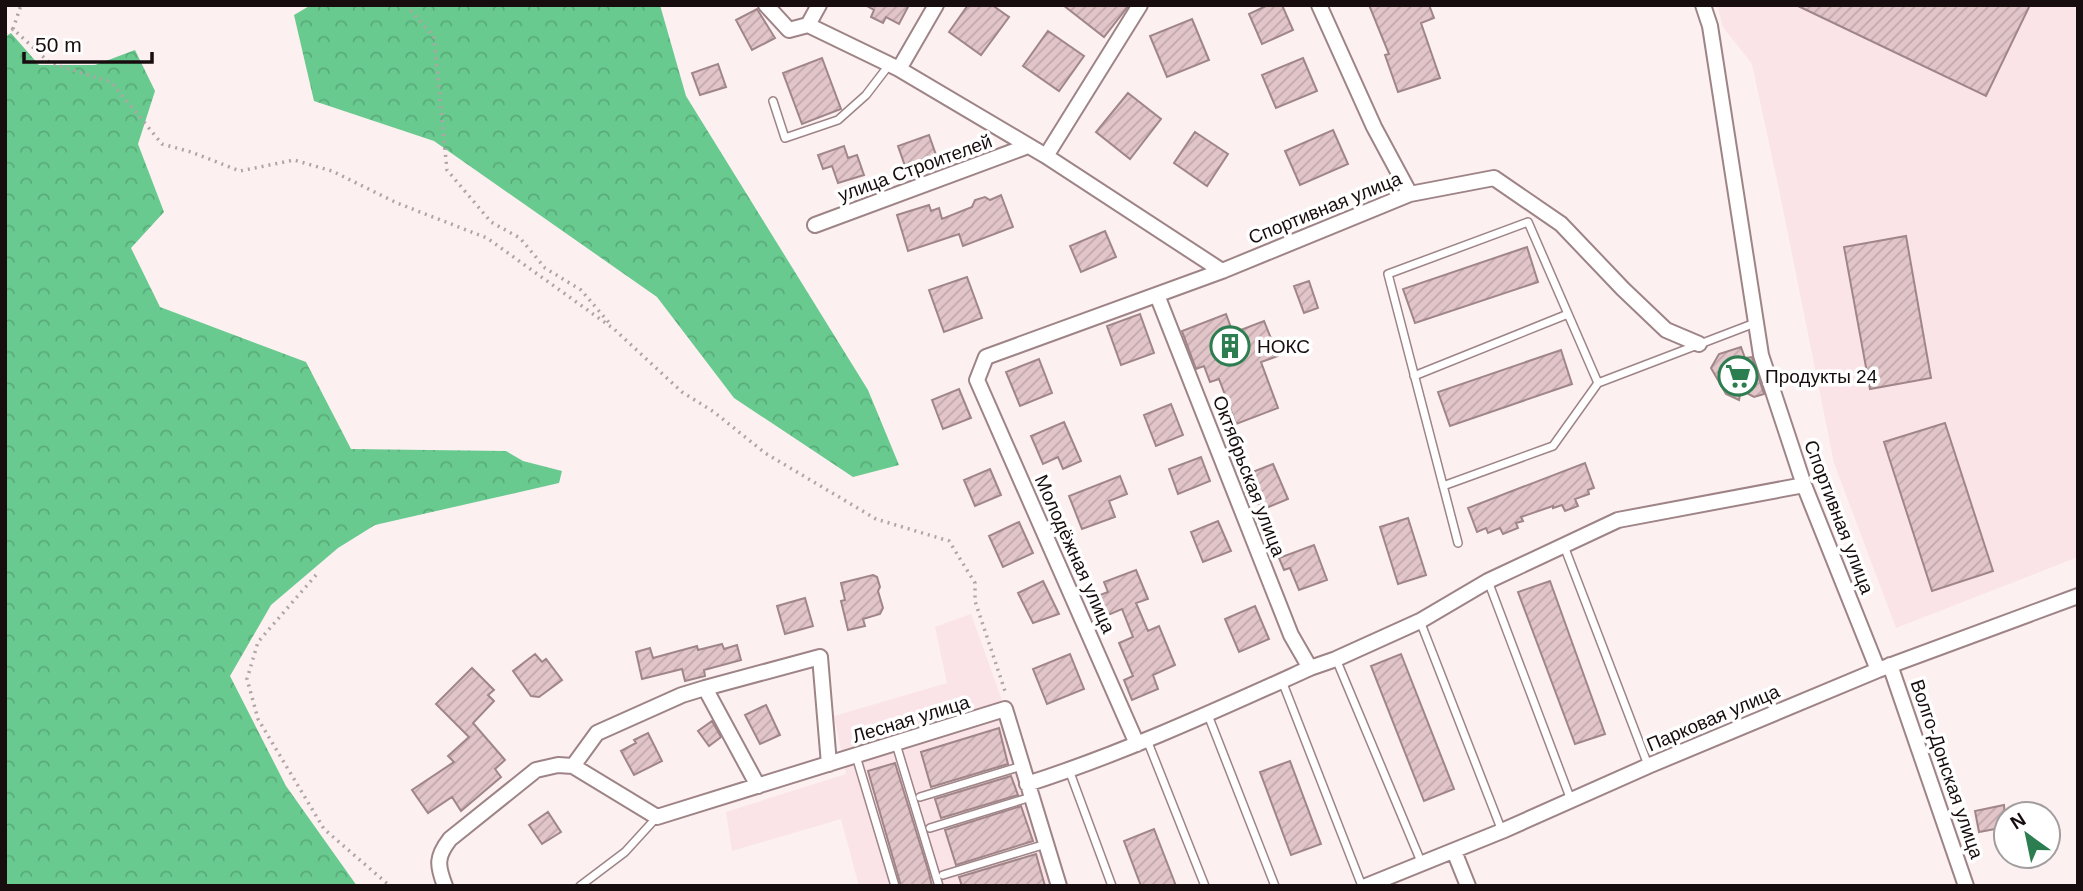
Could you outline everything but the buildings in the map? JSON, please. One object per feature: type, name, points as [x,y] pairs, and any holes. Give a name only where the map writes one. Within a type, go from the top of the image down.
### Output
[{"type":"street","points":[[766,5],[789,30],[808,25],[894,67],[1046,156],[1222,271]]},
{"type":"street","points":[[808,25],[819,5]]},
{"type":"street","points":[[894,67],[936,5]]},
{"type":"street","points":[[1046,156],[1140,5]]},
{"type":"street","points":[[1319,5],[1374,127],[1410,194]]},
{"type":"street","name":"Спортивная улица","points":[[1703,5],[1710,26],[1761,355],[1804,485],[1884,668]]},
{"type":"street","name":"улица Строителей","points":[[815,225],[1028,146]]},
{"type":"street","name":"Спортивная улица","points":[[977,380],[986,357],[1222,271],[1410,194],[1494,178],[1561,224],[1623,289],[1667,330],[1699,344]]},
{"type":"street","name":"Октябрьская улица","points":[[1157,295],[1291,635],[1310,668]]},
{"type":"street","name":"Молодёжная улица","points":[[977,380],[1142,742]]},
{"type":"street","points":[[1029,790],[1069,770],[1142,742],[1420,621],[1488,581],[1618,520],[1804,485]]},
{"type":"street","name":"Парковая улица","points":[[1364,886],[1502,831],[1648,766],[1884,668],[2078,596]]},
{"type":"street","name":"Лесная улица","points":[[573,766],[597,733],[682,695],[820,657],[829,764]]},
{"type":"street","name":"Волго-Донская улица","points":[[1884,668],[1966,886]]},
{"type":"street","points":[[705,688],[758,786]]},
{"type":"street","points":[[1005,709],[1059,886]]},
{"type":"street","name":"Лесная улица","points":[[657,817],[1005,709]]},
{"type":"street","points":[[445,886],[438,868],[440,851],[450,839],[536,770],[558,765],[573,766],[657,817]]},
{"type":"street","points":[[1454,851],[1468,886]]},
{"type":"lane","points":[[774,101],[785,138],[838,120],[894,67]]},
{"type":"lane","points":[[1458,543],[1388,274],[1528,222],[1598,383]]},
{"type":"lane","points":[[1414,376],[1568,314]]},
{"type":"lane","points":[[1443,486],[1553,446],[1598,383],[1755,323]]},
{"type":"lane","points":[[1564,545],[1648,766]]},
{"type":"lane","points":[[1488,581],[1571,800]]},
{"type":"lane","points":[[1420,621],[1502,831]]},
{"type":"lane","points":[[1336,659],[1422,864]]},
{"type":"lane","points":[[1282,681],[1364,886]]},
{"type":"lane","points":[[1207,714],[1275,886]]},
{"type":"lane","points":[[1142,742],[1205,886]]},
{"type":"lane","points":[[896,744],[939,886]]},
{"type":"lane","points":[[856,756],[895,886]]},
{"type":"lane","points":[[920,797],[1022,766]]},
{"type":"lane","points":[[1069,770],[1112,886]]},
{"type":"lane","points":[[929,828],[1029,790]]},
{"type":"lane","points":[[580,886],[625,852],[657,817]]},
{"type":"lane","points":[[943,875],[1046,844]]},
{"type":"path","points":[[5,33],[13,29],[21,5]]},
{"type":"path","points":[[406,5],[434,37],[447,170],[491,222],[520,238],[545,268],[581,290],[614,329],[682,392],[714,412],[765,453],[876,519],[948,541],[975,583],[975,601],[1009,704],[1005,709]]},
{"type":"path","points":[[13,29],[50,63],[111,82],[162,144],[240,171],[294,160],[332,171],[397,203],[487,238],[614,329]]},
{"type":"path","points":[[316,575],[258,642],[247,679],[258,719],[324,828],[390,886]]},
{"type":"shaded area","points":[[1717,5],[2078,5],[2078,557],[1896,628],[1834,463],[1752,64],[1723,27]]},
{"type":"shaded area","points":[[971,614],[1069,886],[859,886],[841,819],[732,851],[726,812],[846,774],[834,716],[947,683],[935,627]]},
{"type":"green space","points":[[311,5],[660,5],[686,96],[868,390],[899,465],[853,477],[734,398],[657,297],[434,141],[314,101],[294,15]]},
{"type":"green space","points":[[11,33],[39,65],[95,65],[135,50],[155,91],[138,144],[164,212],[131,248],[160,307],[306,362],[351,449],[506,451],[523,461],[562,471],[559,483],[375,525],[338,548],[271,605],[230,676],[286,786],[357,886],[5,886],[5,37]]},
{"type":"place","name":"НОКС","points":[[1230,346]]},
{"type":"place","name":"Продукты 24","points":[[1738,376]]}]
